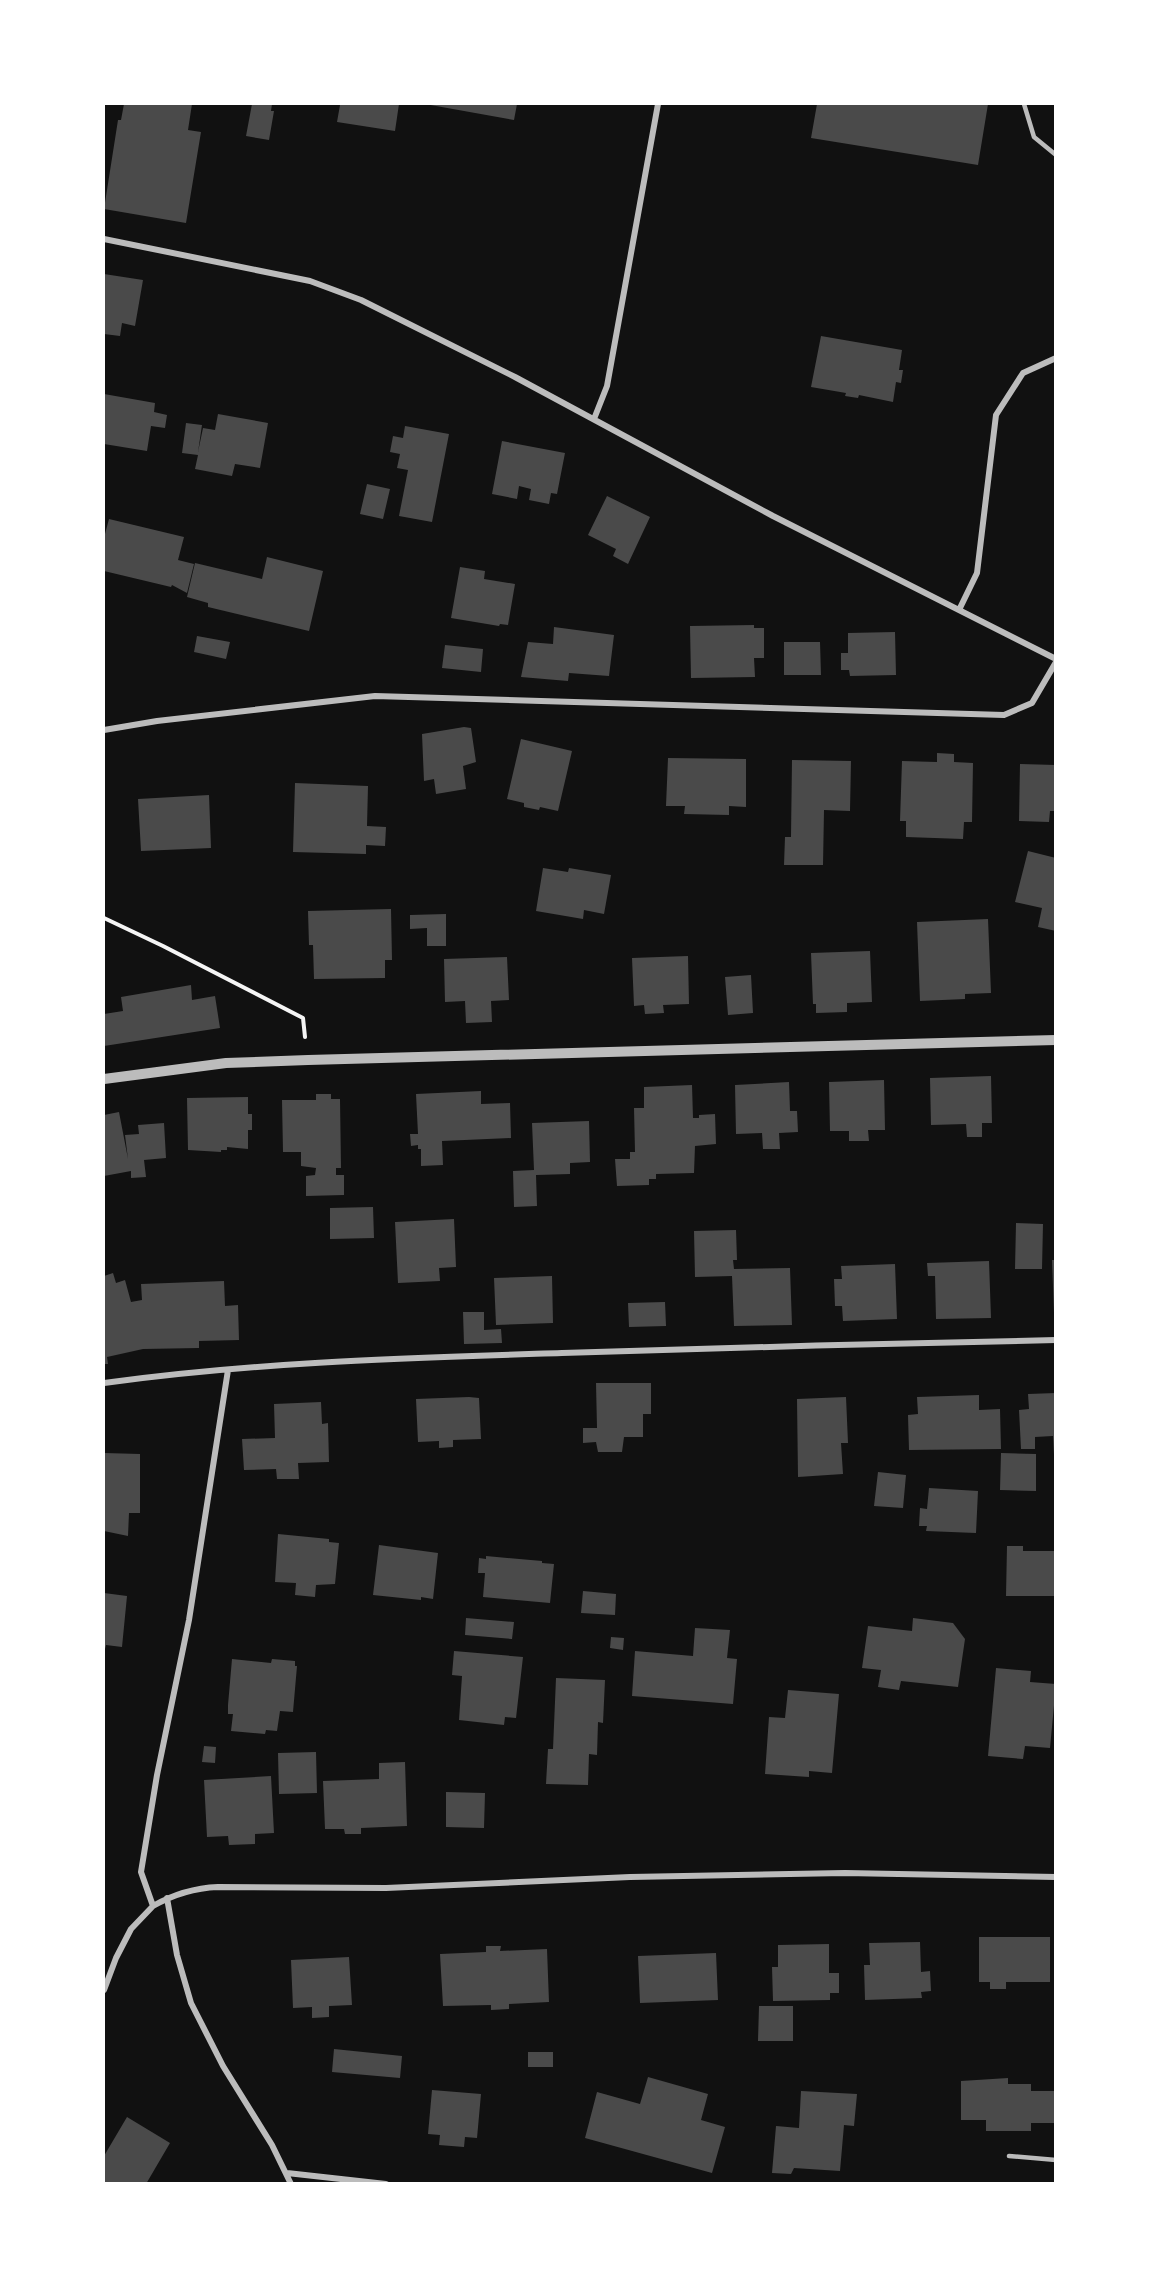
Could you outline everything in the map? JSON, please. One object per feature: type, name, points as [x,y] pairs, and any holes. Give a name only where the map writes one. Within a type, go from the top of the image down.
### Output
[{"type":"street","points":[[594,419],[607,386],[658,104]]},
{"type":"street","points":[[104,239],[310,281],[361,300],[505,372],[773,516],[1056,661],[1032,703],[1004,714],[375,696],[157,721],[104,730]]},
{"type":"street","points":[[959,610],[977,573],[996,414],[1023,373],[1056,358]]},
{"type":"street","points":[[104,1078],[226,1063],[1056,1040]]},
{"type":"street","points":[[104,1383],[155,1376],[324,1362],[1056,1340]]},
{"type":"street","points":[[153,1906],[141,1872],[156,1775],[189,1620],[228,1370]]},
{"type":"street","points":[[104,1990],[116,1958],[131,1929],[153,1906],[167,1898],[196,1888],[386,1888],[642,1877],[845,1873],[1056,1877]]},
{"type":"street","points":[[167,1898],[177,1955],[191,2003],[223,2066],[287,2173],[291,2184]]},
{"type":"street","points":[[287,2173],[386,2184]]},
{"type":"lane","points":[[1024,104],[1034,137],[1056,155]]},
{"type":"lane","points":[[1009,2156],[1056,2160]]},
{"type":"path","points":[[104,918],[164,946],[303,1018],[308,1060]]},
{"type":"building","points":[[124,104],[192,104],[188,130],[201,132],[186,223],[104,209],[118,120],[121,120]]},
{"type":"building","points":[[252,104],[272,104],[271,111],[274,111],[269,140],[246,136]]},
{"type":"building","points":[[336,104],[399,104],[395,131],[337,122],[340,105]]},
{"type":"building","points":[[425,104],[517,104],[514,120]]},
{"type":"building","points":[[817,104],[988,104],[978,165],[811,138]]},
{"type":"building","points":[[104,274],[143,280],[135,326],[122,323],[120,336],[104,334]]},
{"type":"building","points":[[821,336],[902,350],[899,370],[903,370],[901,383],[896,382],[893,402],[859,395],[858,398],[845,396],[846,393],[811,387]]},
{"type":"building","points":[[104,394],[155,403],[154,412],[167,415],[165,428],[151,426],[147,451],[104,444]]},
{"type":"building","points":[[218,414],[268,423],[260,468],[235,464],[232,476],[195,469],[198,455],[182,453],[186,423],[202,425],[198,452],[203,428],[215,430]]},
{"type":"building","points":[[405,426],[449,434],[432,522],[399,516],[408,470],[397,468],[400,454],[390,452],[393,436],[403,438]]},
{"type":"building","points":[[502,441],[565,453],[557,494],[551,493],[549,504],[529,500],[531,489],[519,486],[517,499],[492,494]]},
{"type":"building","points":[[367,484],[390,489],[383,519],[360,514]]},
{"type":"building","points":[[607,496],[650,517],[628,564],[613,556],[616,549],[588,535]]},
{"type":"building","points":[[109,519],[184,537],[178,560],[194,564],[187,593],[172,585],[171,587],[104,571],[104,533]]},
{"type":"building","points":[[267,557],[323,571],[309,631],[208,607],[208,603],[187,597],[195,563],[262,579]]},
{"type":"building","points":[[460,567],[485,571],[484,579],[515,584],[508,625],[500,624],[499,626],[451,618]]},
{"type":"building","points":[[754,625],[754,628],[764,628],[764,658],[754,658],[755,677],[691,678],[690,626]]},
{"type":"building","points":[[554,627],[614,635],[609,676],[569,673],[568,681],[521,677],[528,642],[553,644]]},
{"type":"building","points":[[895,632],[896,675],[850,676],[849,670],[841,670],[841,653],[848,653],[848,633]]},
{"type":"building","points":[[197,636],[230,642],[226,659],[194,652]]},
{"type":"building","points":[[784,642],[820,642],[821,675],[784,675]]},
{"type":"building","points":[[445,645],[483,649],[481,672],[442,668]]},
{"type":"building","points":[[464,727],[471,728],[476,762],[463,766],[466,789],[436,794],[434,779],[424,781],[422,734]]},
{"type":"building","points":[[521,739],[572,751],[558,811],[540,807],[539,810],[524,807],[524,803],[507,799]]},
{"type":"building","points":[[937,753],[954,754],[954,762],[973,763],[972,822],[964,822],[963,839],[906,837],[906,821],[900,821],[902,761],[937,762]]},
{"type":"building","points":[[668,758],[746,759],[746,807],[729,806],[729,815],[684,814],[685,806],[666,806]]},
{"type":"building","points":[[792,760],[851,761],[850,811],[824,810],[823,865],[784,865],[785,837],[791,837]]},
{"type":"building","points":[[1020,764],[1056,765],[1056,811],[1050,811],[1049,822],[1019,821]]},
{"type":"building","points":[[295,783],[368,786],[367,826],[386,827],[385,846],[366,845],[366,854],[293,852]]},
{"type":"building","points":[[209,795],[211,848],[141,851],[138,799]]},
{"type":"building","points":[[1028,851],[1056,858],[1056,931],[1038,927],[1042,908],[1015,902]]},
{"type":"building","points":[[543,868],[568,872],[569,868],[611,875],[604,914],[584,910],[583,919],[536,911]]},
{"type":"building","points":[[391,909],[392,960],[385,960],[385,978],[314,979],[313,945],[309,945],[308,911]]},
{"type":"building","points":[[446,914],[446,946],[427,946],[427,928],[410,929],[410,915]]},
{"type":"building","points":[[988,919],[991,993],[965,994],[965,999],[920,1001],[917,922]]},
{"type":"building","points":[[870,951],[872,1002],[847,1003],[847,1012],[816,1013],[816,1004],[813,1004],[811,953]]},
{"type":"building","points":[[688,956],[689,1004],[663,1005],[664,1013],[645,1014],[644,1005],[634,1006],[632,958]]},
{"type":"building","points":[[507,957],[509,1000],[491,1001],[492,1022],[466,1023],[465,1001],[445,1002],[444,959]]},
{"type":"building","points":[[751,975],[753,1013],[728,1015],[725,977]]},
{"type":"building","points":[[191,985],[192,1000],[215,996],[220,1028],[104,1046],[104,1014],[123,1011],[121,997]]},
{"type":"building","points":[[991,1076],[992,1123],[982,1123],[982,1137],[967,1137],[966,1124],[931,1125],[930,1078]]},
{"type":"building","points":[[884,1080],[885,1130],[868,1130],[869,1141],[849,1141],[849,1131],[830,1131],[829,1082]]},
{"type":"building","points":[[789,1082],[790,1111],[797,1111],[798,1132],[779,1133],[780,1149],[763,1149],[762,1133],[736,1134],[735,1085]]},
{"type":"building","points":[[692,1085],[693,1118],[699,1118],[699,1115],[715,1114],[716,1144],[695,1146],[694,1173],[656,1174],[656,1179],[649,1179],[649,1185],[617,1186],[615,1159],[630,1159],[630,1152],[635,1152],[634,1108],[644,1108],[644,1087]]},
{"type":"building","points":[[481,1091],[481,1104],[510,1103],[511,1138],[442,1141],[443,1165],[421,1166],[421,1149],[418,1149],[418,1145],[411,1146],[410,1134],[418,1134],[416,1094]]},
{"type":"building","points":[[316,1094],[331,1094],[331,1099],[340,1099],[341,1168],[336,1168],[336,1175],[344,1175],[344,1195],[306,1196],[306,1176],[315,1175],[316,1168],[301,1166],[301,1152],[283,1152],[282,1100],[316,1100]]},
{"type":"building","points":[[248,1097],[248,1114],[252,1114],[252,1130],[248,1130],[248,1149],[227,1147],[227,1150],[221,1150],[221,1152],[188,1150],[187,1098]]},
{"type":"building","points":[[119,1112],[128,1159],[125,1135],[139,1134],[138,1125],[164,1123],[166,1158],[144,1160],[146,1177],[131,1178],[131,1171],[104,1176],[104,1115]]},
{"type":"building","points":[[589,1121],[590,1162],[570,1163],[570,1174],[536,1175],[537,1206],[514,1207],[513,1171],[534,1170],[532,1123]]},
{"type":"building","points":[[373,1207],[374,1238],[330,1239],[330,1208]]},
{"type":"building","points":[[454,1219],[456,1267],[439,1268],[440,1281],[398,1283],[395,1222]]},
{"type":"building","points":[[1016,1223],[1043,1224],[1042,1269],[1015,1269]]},
{"type":"building","points":[[736,1230],[737,1260],[733,1260],[734,1269],[790,1268],[792,1325],[734,1326],[732,1276],[695,1277],[694,1231]]},
{"type":"building","points":[[1052,1260],[1056,1260],[1056,1313],[1054,1313]]},
{"type":"building","points":[[989,1261],[991,1318],[936,1319],[935,1276],[928,1276],[927,1263]]},
{"type":"building","points":[[895,1264],[897,1319],[843,1321],[842,1306],[835,1306],[834,1279],[842,1279],[841,1266]]},
{"type":"building","points":[[113,1273],[116,1283],[125,1280],[131,1302],[142,1300],[141,1284],[224,1281],[225,1306],[238,1305],[239,1340],[199,1341],[199,1348],[143,1349],[107,1357],[108,1364],[104,1364],[104,1276]]},
{"type":"building","points":[[552,1276],[553,1323],[496,1325],[494,1278]]},
{"type":"building","points":[[665,1302],[666,1326],[629,1327],[628,1303]]},
{"type":"building","points":[[463,1312],[484,1312],[484,1330],[501,1329],[502,1343],[464,1344]]},
{"type":"building","points":[[596,1383],[651,1383],[651,1414],[643,1414],[643,1437],[624,1437],[622,1452],[598,1452],[596,1442],[583,1443],[583,1428],[597,1428]]},
{"type":"building","points":[[1056,1393],[1056,1455],[1054,1455],[1053,1436],[1035,1437],[1035,1449],[1021,1449],[1019,1410],[1029,1409],[1028,1394]]},
{"type":"building","points":[[979,1395],[979,1410],[1000,1409],[1001,1449],[909,1450],[908,1415],[918,1414],[917,1397]]},
{"type":"building","points":[[846,1397],[848,1443],[841,1443],[843,1474],[798,1477],[797,1399]]},
{"type":"building","points":[[479,1398],[481,1439],[453,1440],[453,1447],[439,1448],[439,1441],[418,1442],[416,1399]]},
{"type":"building","points":[[321,1402],[322,1424],[328,1423],[329,1462],[298,1463],[299,1479],[277,1479],[276,1469],[244,1470],[242,1439],[275,1438],[274,1404]]},
{"type":"building","points":[[104,1453],[140,1454],[140,1513],[129,1513],[128,1536],[104,1531]]},
{"type":"building","points":[[1001,1453],[1036,1454],[1036,1491],[1000,1490]]},
{"type":"building","points":[[878,1472],[906,1475],[903,1508],[874,1506]]},
{"type":"building","points":[[929,1488],[978,1491],[976,1533],[926,1531],[927,1526],[919,1526],[920,1508],[927,1509]]},
{"type":"building","points":[[278,1534],[329,1539],[329,1542],[339,1543],[335,1584],[316,1585],[315,1597],[295,1595],[296,1583],[275,1582]]},
{"type":"building","points":[[379,1545],[438,1553],[433,1599],[373,1595]]},
{"type":"building","points":[[1007,1546],[1023,1546],[1023,1551],[1056,1551],[1056,1596],[1006,1596]]},
{"type":"building","points":[[486,1556],[554,1564],[550,1603],[483,1597],[485,1573],[478,1573],[479,1558],[486,1559]]},
{"type":"building","points":[[583,1591],[616,1594],[615,1615],[581,1613]]},
{"type":"building","points":[[104,1593],[127,1596],[122,1647],[106,1645],[104,1653]]},
{"type":"building","points":[[466,1618],[514,1622],[512,1639],[465,1635]]},
{"type":"building","points":[[913,1618],[953,1623],[965,1639],[958,1687],[901,1681],[899,1690],[878,1687],[881,1670],[862,1668],[868,1626],[912,1631]]},
{"type":"building","points":[[695,1628],[730,1630],[727,1658],[737,1659],[733,1704],[632,1696],[635,1651],[693,1656]]},
{"type":"building","points":[[611,1637],[624,1638],[623,1650],[610,1648]]},
{"type":"building","points":[[454,1651],[523,1657],[516,1718],[505,1717],[504,1725],[459,1720],[462,1676],[452,1675]]},
{"type":"building","points":[[232,1659],[271,1663],[272,1659],[295,1661],[295,1666],[297,1666],[293,1712],[280,1711],[277,1731],[266,1730],[265,1734],[231,1731],[233,1714],[228,1714],[228,1705]]},
{"type":"building","points":[[996,1668],[1031,1671],[1030,1682],[1056,1684],[1050,1748],[1025,1746],[1023,1759],[988,1756]]},
{"type":"building","points":[[556,1678],[605,1680],[603,1723],[598,1722],[597,1755],[589,1754],[588,1785],[546,1784],[548,1749],[553,1749]]},
{"type":"building","points":[[788,1690],[839,1694],[832,1773],[809,1771],[809,1777],[765,1774],[769,1717],[785,1718]]},
{"type":"building","points":[[204,1746],[216,1747],[215,1763],[202,1762]]},
{"type":"building","points":[[316,1752],[317,1793],[279,1794],[278,1753]]},
{"type":"building","points":[[405,1762],[407,1826],[361,1828],[361,1834],[345,1834],[344,1829],[325,1829],[323,1781],[379,1779],[379,1763]]},
{"type":"building","points":[[271,1776],[274,1833],[255,1834],[255,1844],[229,1845],[228,1836],[207,1837],[204,1780]]},
{"type":"building","points":[[446,1792],[485,1793],[484,1828],[446,1827]]},
{"type":"building","points":[[979,1937],[1050,1937],[1050,1982],[1006,1982],[1006,1989],[990,1989],[990,1982],[979,1982]]},
{"type":"building","points":[[920,1942],[921,1972],[930,1971],[931,1991],[921,1992],[922,1998],[865,2000],[864,1965],[870,1965],[869,1943]]},
{"type":"building","points":[[829,1944],[829,1973],[839,1973],[839,1993],[830,1993],[830,2000],[773,2001],[772,1967],[778,1967],[778,1945]]},
{"type":"building","points":[[486,1946],[501,1946],[500,1951],[547,1949],[549,2002],[509,2004],[509,2009],[491,2010],[491,2005],[443,2006],[440,1954],[486,1952]]},
{"type":"building","points":[[716,1953],[718,2000],[640,2003],[638,1956]]},
{"type":"building","points":[[349,1957],[352,2005],[329,2006],[329,2017],[312,2018],[312,2007],[293,2008],[291,1960]]},
{"type":"building","points":[[759,2006],[793,2006],[793,2041],[758,2041]]},
{"type":"building","points":[[334,2049],[402,2056],[400,2078],[332,2072]]},
{"type":"building","points":[[528,2052],[553,2052],[553,2067],[528,2067]]},
{"type":"building","points":[[648,2077],[708,2094],[701,2120],[725,2127],[712,2173],[585,2138],[597,2092],[640,2104]]},
{"type":"building","points":[[1008,2078],[1008,2084],[1031,2084],[1031,2091],[1056,2091],[1056,2123],[1031,2123],[1031,2131],[986,2131],[986,2120],[961,2120],[961,2081]]},
{"type":"building","points":[[432,2090],[481,2094],[477,2138],[465,2137],[464,2147],[439,2145],[440,2135],[428,2134]]},
{"type":"building","points":[[801,2091],[857,2094],[854,2126],[844,2125],[840,2171],[794,2168],[791,2174],[772,2173],[776,2126],[799,2128]]},
{"type":"building","points":[[127,2117],[170,2143],[146,2184],[104,2184],[104,2156]]}]
